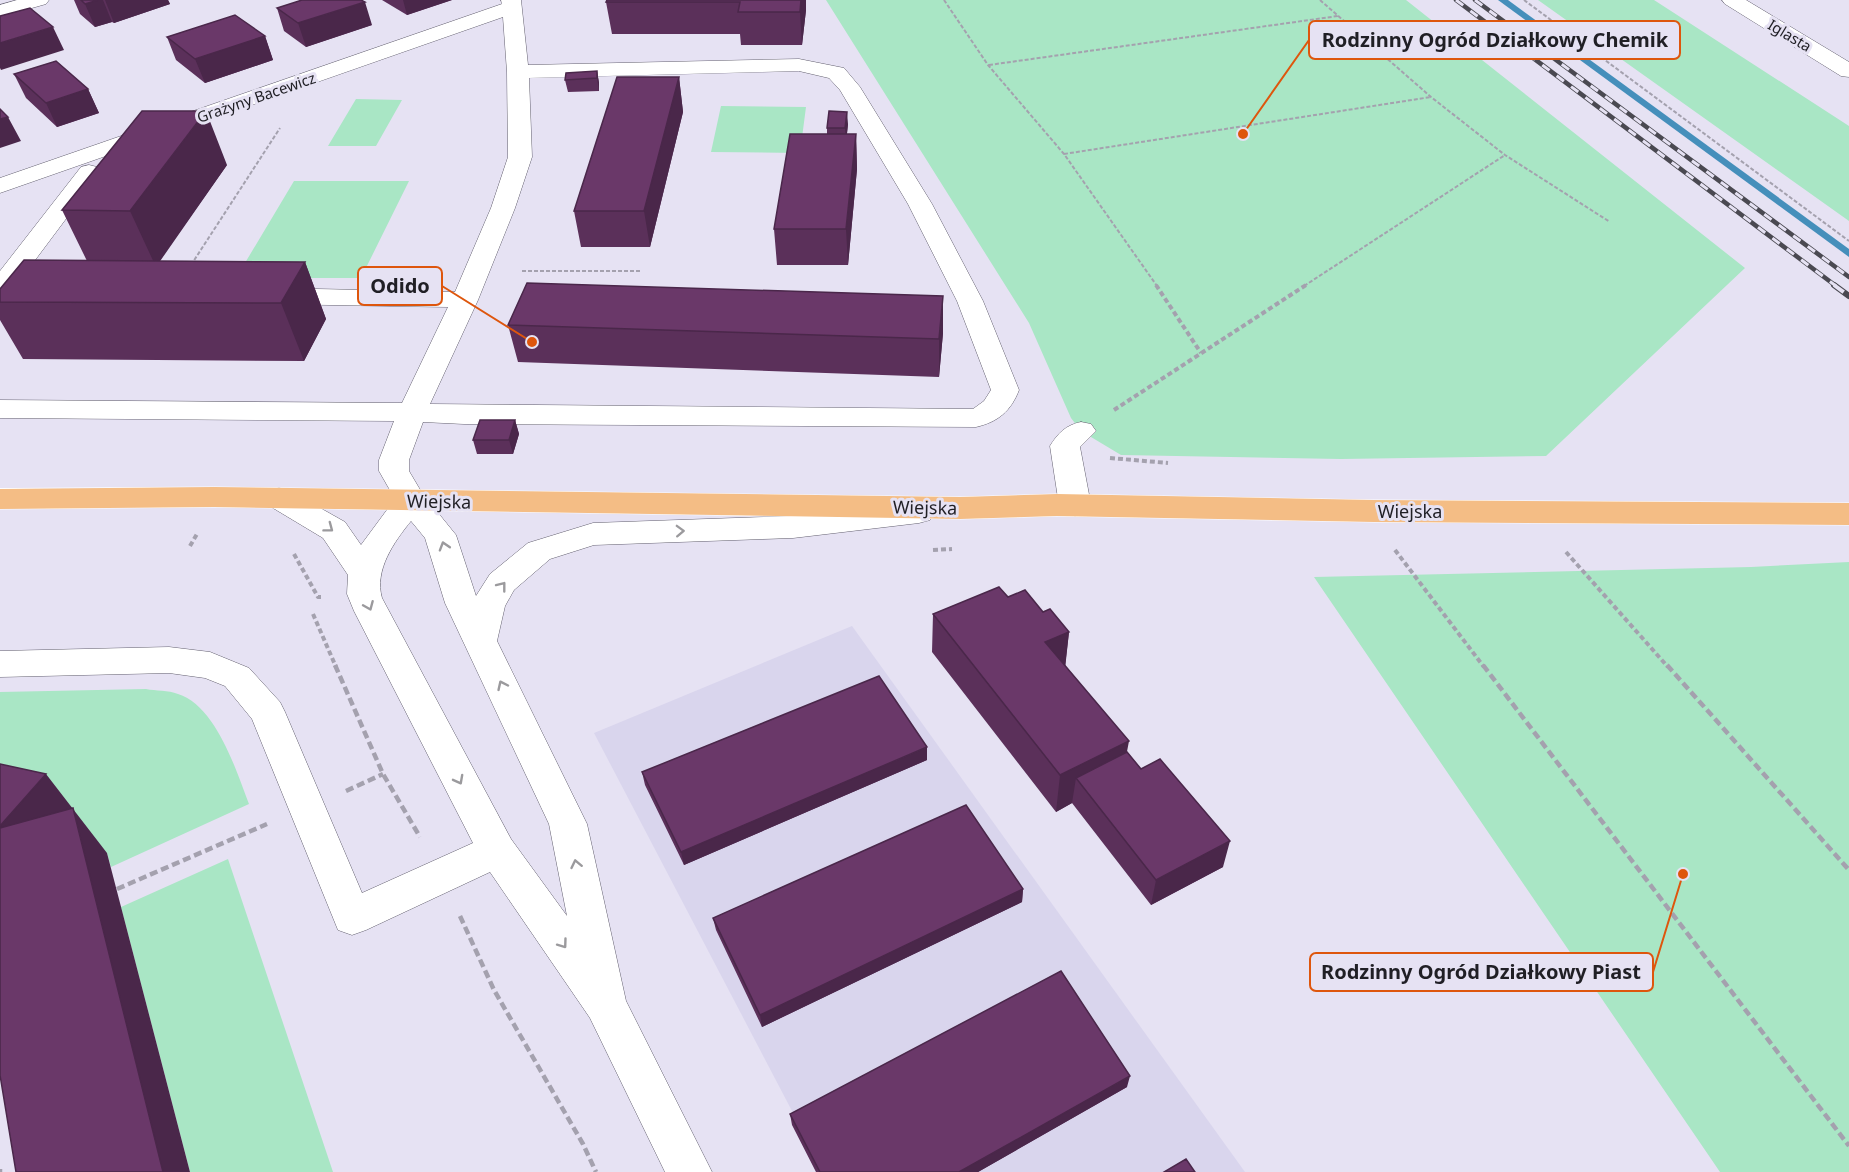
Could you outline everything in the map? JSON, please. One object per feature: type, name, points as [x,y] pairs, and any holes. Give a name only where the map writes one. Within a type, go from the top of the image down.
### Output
[{"type":"main road","name":"Wiejska","points":[[0,499],[279,498],[960,508],[1075,505],[1374,511],[1849,514]]},
{"type":"street","points":[[0,11],[39,0]]},
{"type":"street","name":"Iglasta","points":[[1732,0],[1849,71]]},
{"type":"street","points":[[512,4],[518,72],[520,157],[503,208],[465,300],[412,412],[394,460],[394,471],[411,501],[441,536],[462,603],[568,824],[606,1004]]},
{"type":"street","name":"Grażyny Bacewicz","points":[[0,186],[512,4]]},
{"type":"street","points":[[0,409],[412,412],[464,416],[976,418],[992,410],[1001,401],[1005,390],[970,301],[920,204],[849,87],[836,73],[799,65],[518,72]]},
{"type":"street","points":[[8,293],[89,172]]},
{"type":"street","points":[[252,296],[404,297],[465,300]]},
{"type":"street","points":[[1075,505],[1065,446],[1081,432]]},
{"type":"street","points":[[279,498],[334,530],[364,573]]},
{"type":"street","points":[[411,501],[385,532],[364,573],[364,594],[371,611],[497,852],[606,1004],[689,1172]]},
{"type":"street","points":[[481,639],[488,605],[502,582],[539,551],[593,534],[793,527],[960,508]]},
{"type":"street","points":[[0,664],[169,660],[210,665],[237,676],[267,712],[352,917],[424,882],[497,852]]},
{"type":"path","points":[[945,0],[988,65],[1064,154],[1128,243],[1201,353]]},
{"type":"path","points":[[1320,0],[1431,97],[1505,155],[1611,222]]},
{"type":"path","points":[[1524,0],[1849,241]]},
{"type":"path","points":[[988,65],[1339,16]]},
{"type":"path","points":[[1064,154],[1431,97]]},
{"type":"path","points":[[190,266],[280,128]]},
{"type":"path","points":[[1081,432],[1505,155]]},
{"type":"path","points":[[522,271],[642,271]]},
{"type":"path","points":[[1374,511],[1398,557],[1849,1146]]},
{"type":"path","points":[[1565,551],[1849,870]]},
{"type":"path","points":[[117,889],[383,774]]},
{"type":"path","points":[[264,813],[269,824]]},
{"type":"shaded area","points":[[852,626],[1245,1172],[824,1172],[594,733]]},
{"type":"green space","points":[[826,0],[1406,0],[1745,268],[1546,456],[1341,459],[1121,455],[1081,431],[1071,418],[1029,323]]},
{"type":"green space","points":[[1538,0],[1654,0],[1849,126],[1849,221]]},
{"type":"green space","points":[[356,99],[402,100],[376,146],[328,146]]},
{"type":"green space","points":[[721,106],[806,107],[800,153],[711,152]]},
{"type":"green space","points":[[294,181],[409,181],[361,278],[236,278]]},
{"type":"green space","points":[[1849,562],[1849,1172],[1720,1172],[1314,577],[1751,567]]},
{"type":"green space","points":[[146,689],[178,694],[203,711],[214,725],[231,757],[249,804],[111,867],[107,853],[0,801],[0,692]]},
{"type":"green space","points":[[228,859],[333,1172],[190,1172],[121,907]]},
{"type":"building","points":[[81,0],[98,0],[85,4]]},
{"type":"building","points":[[302,0],[361,0],[365,2],[298,23],[277,8]]},
{"type":"building","points":[[607,0],[801,0],[800,12],[738,12],[740,2],[606,2]]},
{"type":"building","points":[[30,8],[53,27],[0,43],[0,16]]},
{"type":"building","points":[[235,15],[265,36],[195,59],[167,37]]},
{"type":"building","points":[[56,61],[88,89],[46,103],[14,74]]},
{"type":"building","points":[[597,71],[597,78],[565,80],[566,73]]},
{"type":"building","points":[[617,77],[679,77],[644,211],[574,211]]},
{"type":"building","points":[[0,109],[8,117],[0,119]]},
{"type":"building","points":[[142,111],[206,111],[130,211],[62,210]]},
{"type":"building","points":[[829,111],[847,112],[845,128],[827,128]]},
{"type":"building","points":[[790,134],[856,134],[846,229],[774,229]]},
{"type":"building","points":[[24,260],[305,262],[281,303],[0,302],[0,289]]},
{"type":"building","points":[[527,283],[943,296],[939,339],[508,325]]},
{"type":"building","points":[[480,420],[515,420],[509,440],[473,440]]},
{"type":"building","points":[[999,587],[1008,597],[1025,590],[1043,612],[1050,609],[1069,632],[1045,642],[1129,741],[1060,775],[933,614]]},
{"type":"building","points":[[879,676],[927,747],[681,852],[642,772]]},
{"type":"building","points":[[1127,752],[1141,769],[1160,759],[1230,841],[1156,880],[1076,778]]},
{"type":"building","points":[[0,764],[46,774],[0,826]]},
{"type":"building","points":[[966,805],[1023,889],[760,1015],[713,918]]},
{"type":"building","points":[[73,808],[163,1172],[16,1172],[0,1075],[0,828]]},
{"type":"building","points":[[1061,971],[1130,1076],[959,1172],[820,1172],[790,1114]]},
{"type":"building","points":[[1186,1159],[1195,1172],[1164,1172]]},
{"type":"waterway","points":[[1502,0],[1849,254]]},
{"type":"railway","points":[[1456,0],[1836,286]]},
{"type":"railway","points":[[1475,0],[1849,277]]},
{"type":"railway","points":[[1834,285],[1849,296]]},
{"type":"place","name":"Rodzinny Ogród Działkowy Chemik","points":[[1243,134]]},
{"type":"place","name":"Odido","points":[[532,342]]},
{"type":"place","name":"Rodzinny Ogród Działkowy Piast","points":[[1683,874]]}]
